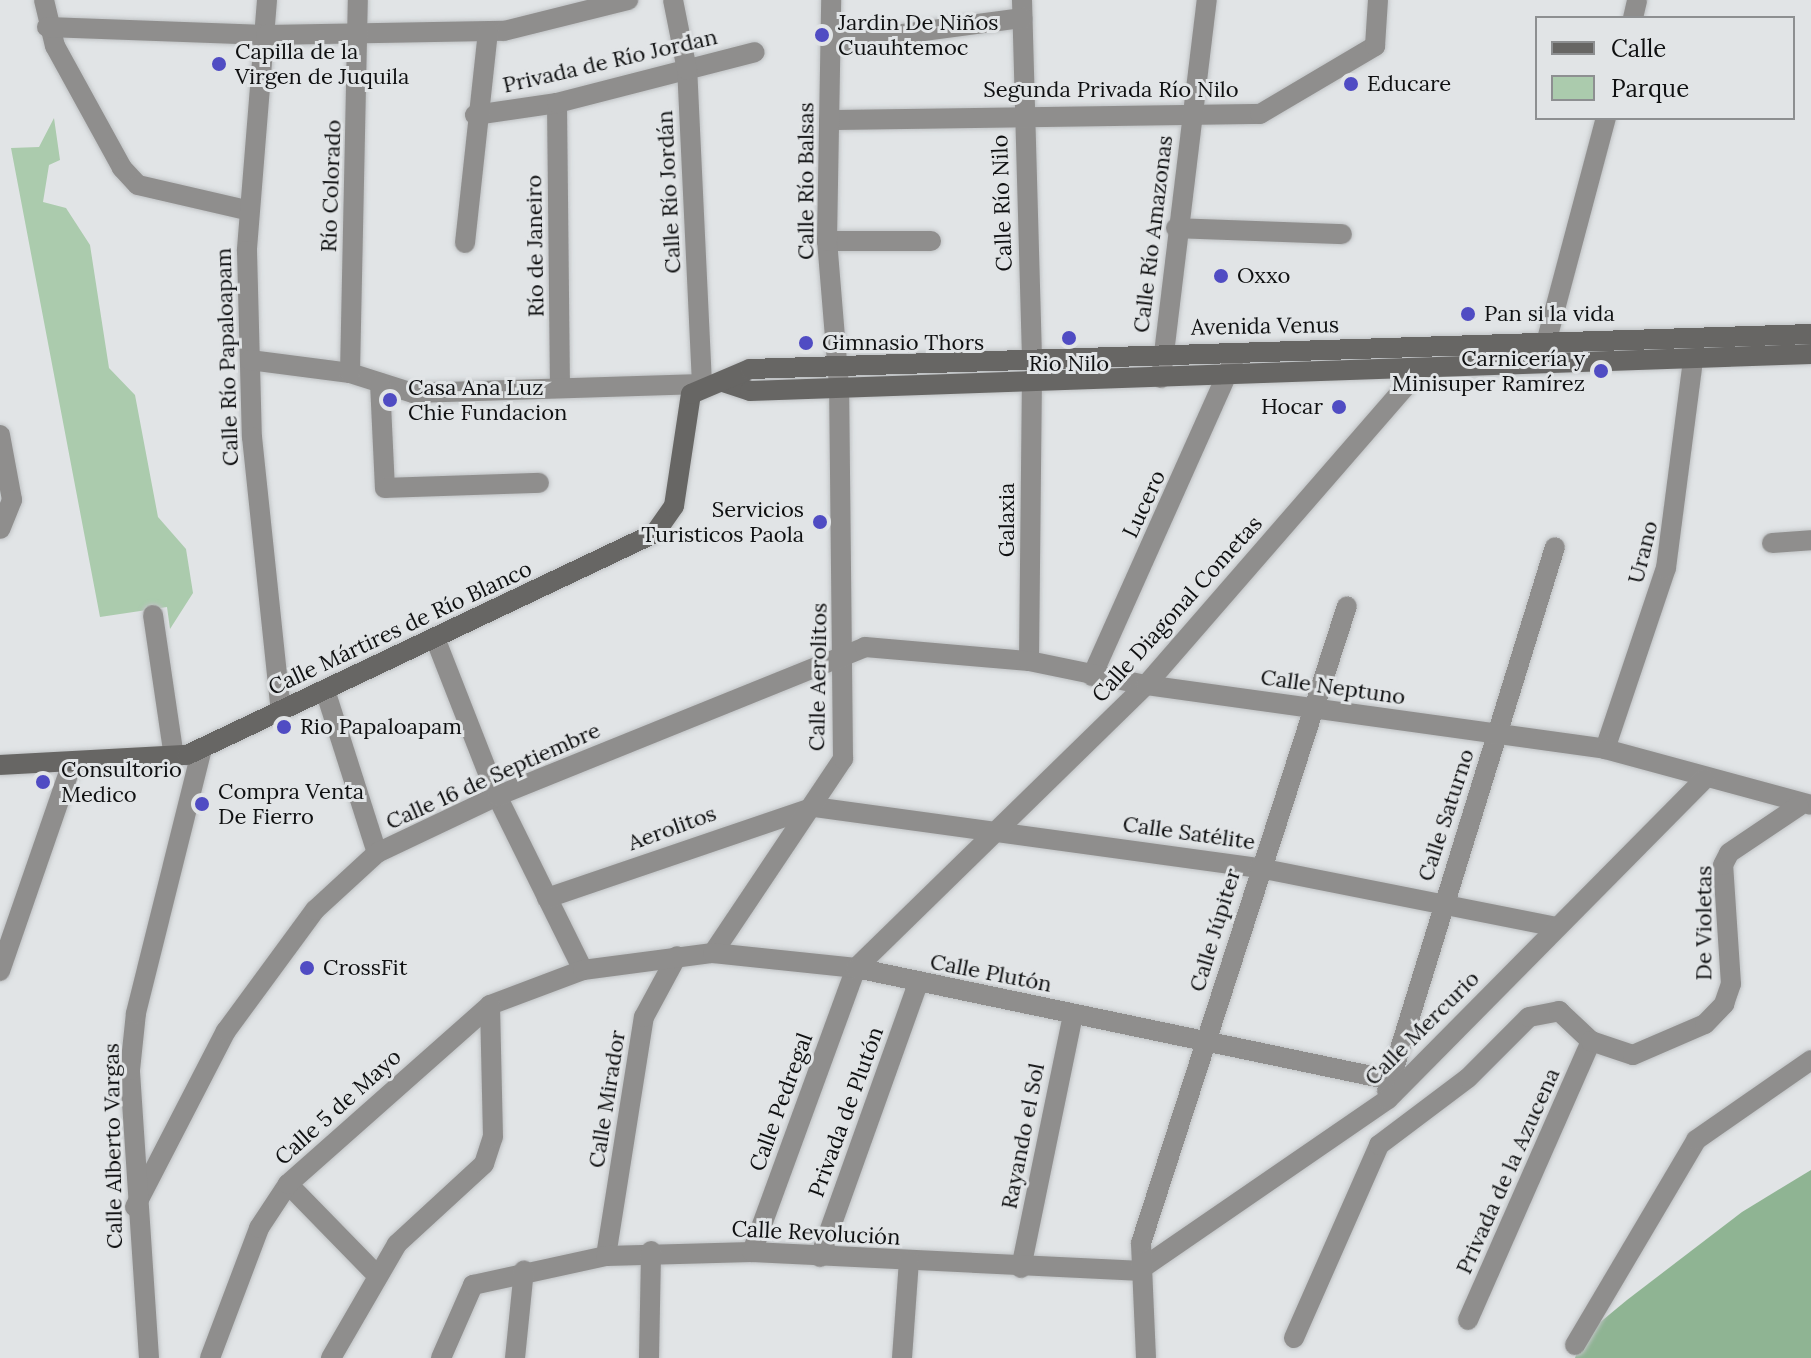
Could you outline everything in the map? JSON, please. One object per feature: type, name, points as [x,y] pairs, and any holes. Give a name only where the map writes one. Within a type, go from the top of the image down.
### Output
[{"type":"main road","name":"Avenida Venus","points":[[713,383],[750,369],[838,362],[1544,345],[1811,334]]},
{"type":"main road","points":[[713,383],[750,391],[1032,379],[1419,371],[1811,354]]},
{"type":"main road","name":"Calle Mártires de Río Blanco","points":[[0,765],[174,758],[202,749],[661,528],[674,506],[689,398],[713,383]]},
{"type":"street","points":[[44,0],[47,27],[122,168],[138,185],[246,210]]},
{"type":"street","name":"Calle Río Papaloapam","points":[[267,0],[266,35],[246,210],[250,360],[281,711]]},
{"type":"street","name":"Río Colorado","points":[[350,373],[360,33],[358,0]]},
{"type":"street","points":[[47,27],[266,35],[488,31],[628,0]]},
{"type":"street","name":"Calle Río Jordán","points":[[673,0],[687,70],[713,383]]},
{"type":"street","name":"Calle Río Balsas","points":[[831,0],[834,43],[827,241],[838,362]]},
{"type":"street","name":"Calle Río Amazonas","points":[[1161,378],[1176,228],[1207,0]]},
{"type":"street","name":"Segunda Privada Río Nilo","points":[[829,120],[1022,113],[1260,114],[1283,106],[1375,46],[1378,0]]},
{"type":"street","points":[[834,43],[1022,9]]},
{"type":"street","name":"Calle Río Nilo","points":[[1022,9],[1022,113],[1032,355]]},
{"type":"street","points":[[465,243],[475,115],[488,31]]},
{"type":"street","name":"Privada de Río Jordan","points":[[475,115],[557,103],[755,52]]},
{"type":"street","name":"Río de Janeiro","points":[[557,103],[560,388]]},
{"type":"street","points":[[1540,366],[1605,120]]},
{"type":"street","points":[[1176,228],[1342,234]]},
{"type":"street","points":[[827,241],[931,241]]},
{"type":"street","name":"Lucero","points":[[1092,676],[1228,377],[1236,351]]},
{"type":"street","name":"Urano","points":[[1605,749],[1666,568],[1681,496],[1693,359]]},
{"type":"street","points":[[250,360],[350,373],[413,393],[713,383]]},
{"type":"street","name":"Calle Aerolitos","points":[[713,953],[814,807],[843,759],[845,652],[838,362]]},
{"type":"street","name":"Calle Diagonal Cometas","points":[[856,968],[994,829],[1146,685],[1419,371]]},
{"type":"street","name":"Galaxia","points":[[1029,661],[1032,379]]},
{"type":"street","points":[[380,383],[385,488],[539,483]]},
{"type":"street","points":[[0,435],[12,500],[0,529]]},
{"type":"street","points":[[1772,543],[1811,540]]},
{"type":"street","name":"Calle Saturno","points":[[1387,1089],[1555,547]]},
{"type":"street","name":"Calle Júpiter","points":[[1138,1271],[1308,707],[1347,606]]},
{"type":"street","points":[[153,615],[174,758]]},
{"type":"street","points":[[435,638],[497,796],[583,970]]},
{"type":"street","name":"Calle Neptuno","points":[[845,652],[887,644],[1029,661],[1146,685],[1605,749],[1805,806]]},
{"type":"street","name":"Calle 16 de Septiembre","points":[[135,1207],[226,1031],[315,910],[377,853],[497,796],[845,652]]},
{"type":"street","points":[[325,690],[377,853]]},
{"type":"street","name":"Calle Alberto Vargas","points":[[149,1358],[135,1207],[136,1013],[202,749]]},
{"type":"street","points":[[0,971],[72,763]]},
{"type":"street","name":"Calle Mercurio","points":[[1138,1271],[1387,1089],[1705,779]]},
{"type":"street","name":"De Violetas","points":[[1294,1338],[1379,1145],[1539,1012],[1559,1011],[1591,1041],[1633,1055],[1705,1024],[1724,1004],[1731,984],[1723,865],[1729,853],[1805,806]]},
{"type":"street","name":"Calle Satélite","points":[[814,807],[994,829],[1259,868],[1553,926]]},
{"type":"street","name":"Aerolitos","points":[[547,898],[814,807]]},
{"type":"street","name":"Calle Plutón","points":[[583,970],[713,953],[856,968],[1206,1042],[1387,1089]]},
{"type":"street","name":"Calle Mirador","points":[[606,1256],[644,1017],[677,956]]},
{"type":"street","name":"Calle Pedregal","points":[[752,1252],[856,968]]},
{"type":"street","name":"Calle 5 de Mayo","points":[[210,1358],[259,1228],[288,1184],[490,1005],[583,970]]},
{"type":"street","name":"Privada de Plutón","points":[[820,1257],[918,983]]},
{"type":"street","points":[[331,1358],[375,1273],[484,1164],[493,1137],[490,1005]]},
{"type":"street","name":"Rayando el Sol","points":[[1021,1268],[1073,1014]]},
{"type":"street","name":"Privada de la Azucena","points":[[1468,1320],[1591,1041]]},
{"type":"street","points":[[1575,1345],[1696,1140],[1811,1060]]},
{"type":"street","points":[[288,1184],[375,1273]]},
{"type":"street","points":[[649,1358],[651,1251]]},
{"type":"street","name":"Calle Revolución","points":[[441,1358],[462,1300],[493,1276],[606,1256],[651,1251],[752,1252],[1021,1268],[1138,1271]]},
{"type":"street","points":[[902,1358],[909,1261]]},
{"type":"street","points":[[515,1358],[524,1270]]},
{"type":"street","points":[[1138,1271],[1146,1358]]},
{"type":"green space","points":[[54,118],[60,160],[49,165],[43,202],[66,208],[90,245],[109,368],[135,395],[158,517],[186,549],[193,593],[170,629],[167,607],[100,617],[11,148],[39,147]]},
{"type":"green space","points":[[1811,1170],[1811,1358],[1575,1358],[1581,1338],[1627,1300],[1742,1212]]},
{"type":"place","name":"Jardin De Niños Cuauhtemoc","points":[[822,35]]},
{"type":"place","name":"Capilla de la Virgen de Juquila","points":[[219,64]]},
{"type":"place","name":"Educare","points":[[1351,84]]},
{"type":"place","name":"Oxxo","points":[[1221,276]]},
{"type":"place","name":"Pan si la vida","points":[[1468,314]]},
{"type":"place","name":"Rio Nilo","points":[[1069,338]]},
{"type":"place","name":"Gimnasio Thors","points":[[806,343]]},
{"type":"place","name":"Carnicería y Minisuper Ramírez","points":[[1601,371]]},
{"type":"place","name":"Casa Ana Luz Chie Fundacion","points":[[390,400]]},
{"type":"place","name":"Hocar","points":[[1339,407]]},
{"type":"place","name":"Servicios Turisticos Paola","points":[[820,522]]},
{"type":"place","name":"Rio Papaloapam","points":[[284,727]]},
{"type":"place","name":"Consultorio Medico","points":[[43,782]]},
{"type":"place","name":"Compra Venta De Fierro","points":[[202,804]]},
{"type":"place","name":"CrossFit","points":[[307,968]]}]
